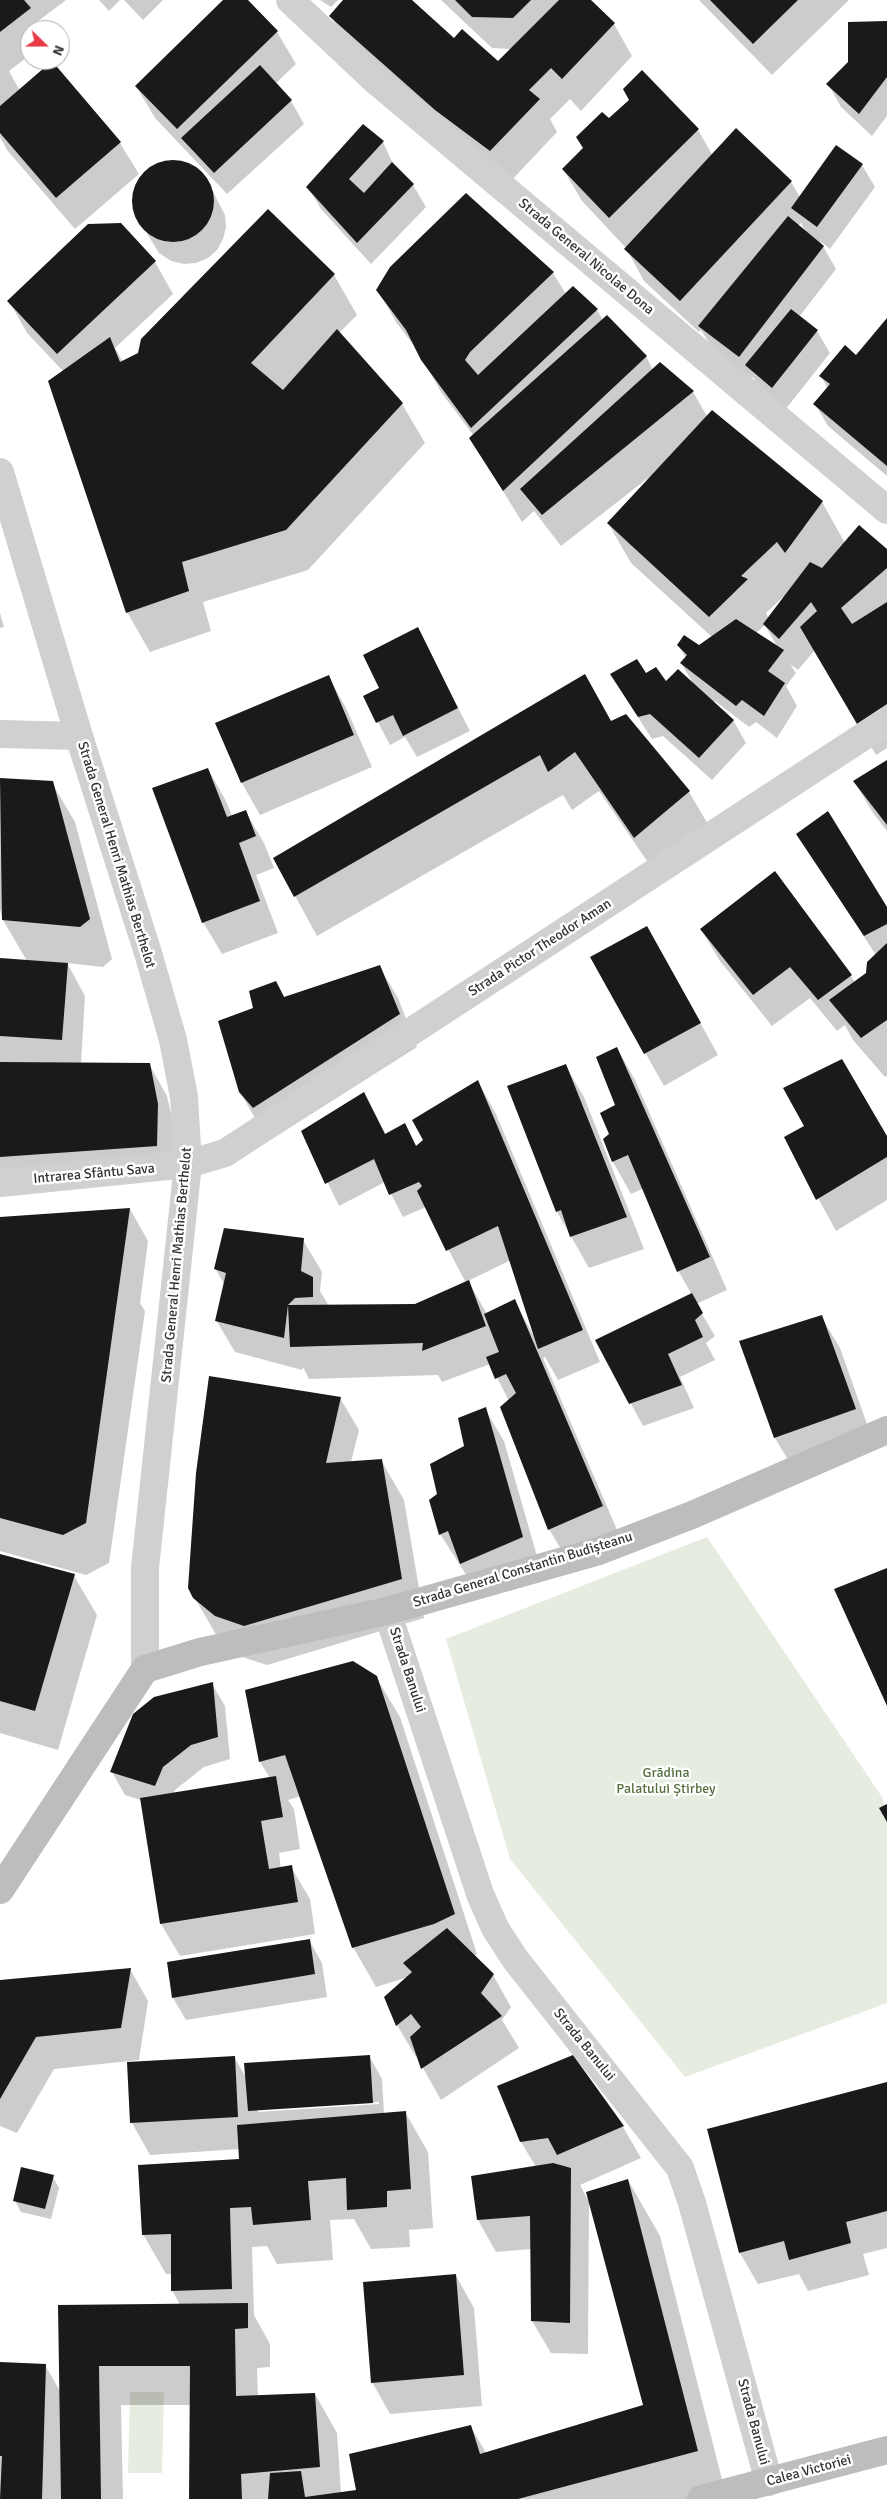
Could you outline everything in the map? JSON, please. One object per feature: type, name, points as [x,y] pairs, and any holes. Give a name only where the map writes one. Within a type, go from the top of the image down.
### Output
[{"type":"street","name":"Strada General Nicolae Dona","points":[[290,0],[375,80],[887,510]]},
{"type":"street","name":"Strada General Henri Mathias Berthelot","points":[[0,472],[173,1040],[184,1097],[188,1164],[145,1568],[145,1669]]},
{"type":"street","name":"Strada Pictor Theodor Aman","points":[[188,1164],[206,1161],[235,1148],[887,722]]},
{"type":"street","points":[[0,734],[79,736]]},
{"type":"street","name":"Intrarea Sfântu Sava","points":[[0,1183],[188,1164]]},
{"type":"street","name":"Strada General Constantin Budișteanu","points":[[145,1669],[200,1652],[387,1610],[599,1551],[692,1515],[887,1430]]},
{"type":"street","name":"Strada Banului","points":[[387,1610],[480,1894],[495,1928],[515,1959],[680,2168],[692,2203],[769,2482]]},
{"type":"street","points":[[0,1890],[145,1669]]},
{"type":"street","name":"Calea Victoriei","points":[[701,2499],[887,2450]]},
{"type":"green space","name":"Grădina Palatului Știrbey","points":[[707,1537],[882,1797],[887,1813],[887,2003],[685,2077],[510,1859],[446,1639]]},
{"type":"green space","points":[[130,2392],[164,2392],[162,2473],[128,2473]]},
{"type":"building","points":[[0,0],[24,0],[31,8],[0,32]]},
{"type":"building","points":[[223,0],[248,0],[278,31],[177,129],[135,86]]},
{"type":"building","points":[[343,0],[412,0],[454,38],[462,29],[498,61],[559,0],[591,0],[615,23],[562,79],[551,68],[529,90],[540,99],[490,151],[435,110],[329,16]]},
{"type":"building","points":[[455,0],[531,0],[513,18],[472,17]]},
{"type":"building","points":[[710,0],[798,0],[753,44]]},
{"type":"building","points":[[887,21],[887,77],[859,114],[826,84],[848,62],[848,22]]},
{"type":"building","points":[[260,65],[292,100],[214,173],[181,138]]},
{"type":"building","points":[[42,70],[60,70],[121,142],[56,198],[0,133],[0,106]]},
{"type":"building","points":[[642,70],[699,129],[609,218],[562,169],[583,148],[576,137],[602,112],[609,118],[629,100],[623,89]]},
{"type":"building","points":[[363,124],[384,141],[349,179],[364,193],[392,162],[414,184],[357,243],[306,187]]},
{"type":"building","points":[[736,128],[792,181],[680,301],[624,249]]},
{"type":"building","points":[[836,145],[863,164],[817,227],[791,208]]},
{"type":"building","points":[[173,160],[189,163],[202,172],[211,185],[214,201],[211,217],[202,230],[189,239],[173,242],[157,239],[144,230],[135,217],[132,201],[135,185],[144,172],[157,163]]},
{"type":"building","points":[[466,193],[554,272],[470,352],[465,360],[478,375],[573,286],[598,309],[471,428],[421,360],[406,330],[376,290],[390,267]]},
{"type":"building","points":[[268,209],[335,274],[251,363],[283,390],[337,329],[403,403],[286,530],[182,562],[189,591],[126,613],[48,381],[110,337],[120,362],[138,353],[141,339]]},
{"type":"building","points":[[788,216],[824,246],[739,357],[698,326]]},
{"type":"building","points":[[121,223],[156,261],[57,354],[7,301],[88,224]]},
{"type":"building","points":[[791,309],[818,330],[772,388],[745,365]]},
{"type":"building","points":[[607,315],[647,356],[503,491],[469,438]]},
{"type":"building","points":[[887,318],[887,466],[813,404],[830,384],[819,376],[845,345],[856,355]]},
{"type":"building","points":[[660,362],[694,391],[542,515],[520,489]]},
{"type":"building","points":[[712,410],[823,501],[785,553],[777,542],[741,576],[748,579],[709,617],[607,523]]},
{"type":"building","points":[[859,525],[887,549],[887,568],[841,608],[852,624],[887,602],[887,704],[857,724],[800,627],[817,611],[811,602],[779,639],[763,624],[810,562],[822,568]]},
{"type":"building","points":[[736,619],[784,650],[768,671],[785,683],[764,716],[742,700],[736,706],[680,663],[687,655],[677,645],[684,635],[699,645]]},
{"type":"building","points":[[418,627],[458,708],[403,736],[393,715],[376,723],[363,696],[379,688],[363,655]]},
{"type":"building","points":[[637,659],[646,673],[656,667],[666,681],[678,669],[734,720],[699,758],[650,714],[638,717],[610,674]]},
{"type":"building","points":[[585,674],[611,721],[626,714],[690,791],[634,838],[575,752],[548,772],[540,755],[294,897],[273,858]]},
{"type":"building","points":[[329,675],[354,735],[241,783],[215,723]]},
{"type":"building","points":[[887,760],[887,825],[853,781]]},
{"type":"building","points":[[208,768],[227,817],[246,810],[256,836],[239,843],[260,901],[202,923],[152,788]]},
{"type":"building","points":[[0,778],[53,781],[90,919],[80,927],[2,920]]},
{"type":"building","points":[[828,811],[887,907],[887,924],[864,936],[796,834]]},
{"type":"building","points":[[775,871],[852,975],[818,1000],[790,967],[753,995],[700,929]]},
{"type":"building","points":[[647,926],[701,1023],[644,1054],[590,957]]},
{"type":"building","points":[[887,943],[887,1020],[861,1038],[829,1000],[866,973],[867,962]]},
{"type":"building","points":[[0,958],[68,963],[62,1040],[0,1036]]},
{"type":"building","points":[[380,965],[400,1014],[253,1108],[239,1092],[218,1021],[253,1008],[249,991],[276,981],[284,997]]},
{"type":"building","points":[[617,1047],[710,1257],[677,1272],[628,1155],[612,1162],[603,1139],[609,1134],[600,1113],[615,1105],[596,1057]]},
{"type":"building","points":[[842,1059],[887,1136],[887,1157],[816,1200],[784,1137],[804,1126],[783,1088]]},
{"type":"building","points":[[0,1062],[150,1063],[158,1104],[157,1146],[0,1157]]},
{"type":"building","points":[[566,1064],[627,1217],[570,1237],[561,1210],[556,1212],[507,1086]]},
{"type":"building","points":[[478,1080],[583,1330],[538,1349],[498,1226],[446,1251],[417,1191],[422,1186],[419,1182],[389,1195],[374,1159],[325,1184],[301,1131],[364,1092],[385,1134],[405,1123],[416,1146],[423,1140],[412,1120]]},
{"type":"building","points":[[130,1208],[86,1523],[63,1535],[0,1518],[0,1217]]},
{"type":"building","points":[[224,1228],[304,1238],[301,1271],[313,1277],[313,1297],[295,1298],[288,1305],[284,1338],[215,1321],[226,1273],[214,1269]]},
{"type":"building","points":[[469,1280],[486,1326],[422,1351],[423,1343],[290,1347],[288,1305],[415,1304]]},
{"type":"building","points":[[692,1293],[703,1313],[695,1320],[703,1337],[668,1354],[682,1385],[629,1404],[595,1340]]},
{"type":"building","points":[[515,1299],[603,1506],[548,1530],[500,1407],[516,1393],[506,1374],[495,1379],[486,1357],[499,1352],[484,1314]]},
{"type":"building","points":[[822,1315],[856,1409],[774,1438],[739,1341]]},
{"type":"building","points":[[209,1376],[341,1397],[326,1463],[382,1459],[402,1579],[244,1626],[215,1616],[193,1598],[188,1588],[196,1473]]},
{"type":"building","points":[[486,1407],[523,1537],[460,1564],[448,1531],[439,1535],[429,1500],[437,1494],[430,1464],[464,1446],[458,1418]]},
{"type":"building","points":[[0,1554],[75,1574],[35,1711],[0,1701]]},
{"type":"building","points":[[887,1568],[887,1706],[834,1589]]},
{"type":"building","points":[[353,1661],[377,1676],[455,1914],[434,1924],[352,1948],[285,1755],[259,1762],[245,1690]]},
{"type":"building","points":[[213,1682],[218,1737],[191,1745],[163,1767],[155,1786],[110,1772],[133,1714],[154,1697]]},
{"type":"building","points":[[276,1776],[283,1817],[261,1821],[269,1869],[292,1865],[298,1902],[160,1924],[140,1798]]},
{"type":"building","points":[[887,1804],[887,1822],[879,1808]]},
{"type":"building","points":[[447,1928],[494,1974],[481,1993],[502,2016],[421,2069],[410,2037],[421,2027],[411,2014],[396,2026],[384,1997],[412,1972],[403,1963]]},
{"type":"building","points":[[310,1939],[315,1974],[172,1998],[167,1962]]},
{"type":"building","points":[[131,1968],[121,2028],[36,2037],[0,2099],[0,1980]]},
{"type":"building","points":[[370,2055],[373,2103],[248,2111],[244,2063]]},
{"type":"building","points":[[573,2055],[624,2126],[557,2155],[548,2138],[520,2142],[497,2086]]},
{"type":"building","points":[[235,2056],[238,2117],[130,2123],[127,2062]]},
{"type":"building","points":[[887,2082],[887,2211],[846,2222],[851,2243],[789,2260],[784,2241],[739,2253],[707,2129]]},
{"type":"building","points":[[406,2111],[411,2189],[387,2191],[387,2207],[347,2210],[346,2178],[308,2181],[311,2220],[253,2225],[251,2207],[230,2208],[232,2289],[171,2291],[171,2234],[142,2235],[138,2165],[239,2159],[237,2125]]},
{"type":"building","points":[[553,2163],[571,2168],[570,2323],[531,2321],[530,2216],[477,2220],[471,2176]]},
{"type":"building","points":[[21,2167],[54,2175],[45,2209],[13,2201]]},
{"type":"building","points":[[628,2179],[698,2451],[518,2499],[268,2499],[270,2473],[301,2471],[305,2497],[356,2490],[349,2454],[471,2425],[480,2454],[643,2405],[586,2192]]},
{"type":"building","points":[[456,2274],[464,2375],[371,2383],[363,2282]]},
{"type":"building","points":[[248,2303],[248,2328],[235,2329],[236,2396],[315,2393],[320,2467],[241,2474],[242,2499],[189,2499],[190,2366],[99,2366],[101,2499],[61,2499],[58,2305]]},
{"type":"building","points":[[0,2362],[46,2364],[42,2499],[0,2499],[2,2456],[0,2456]]}]
